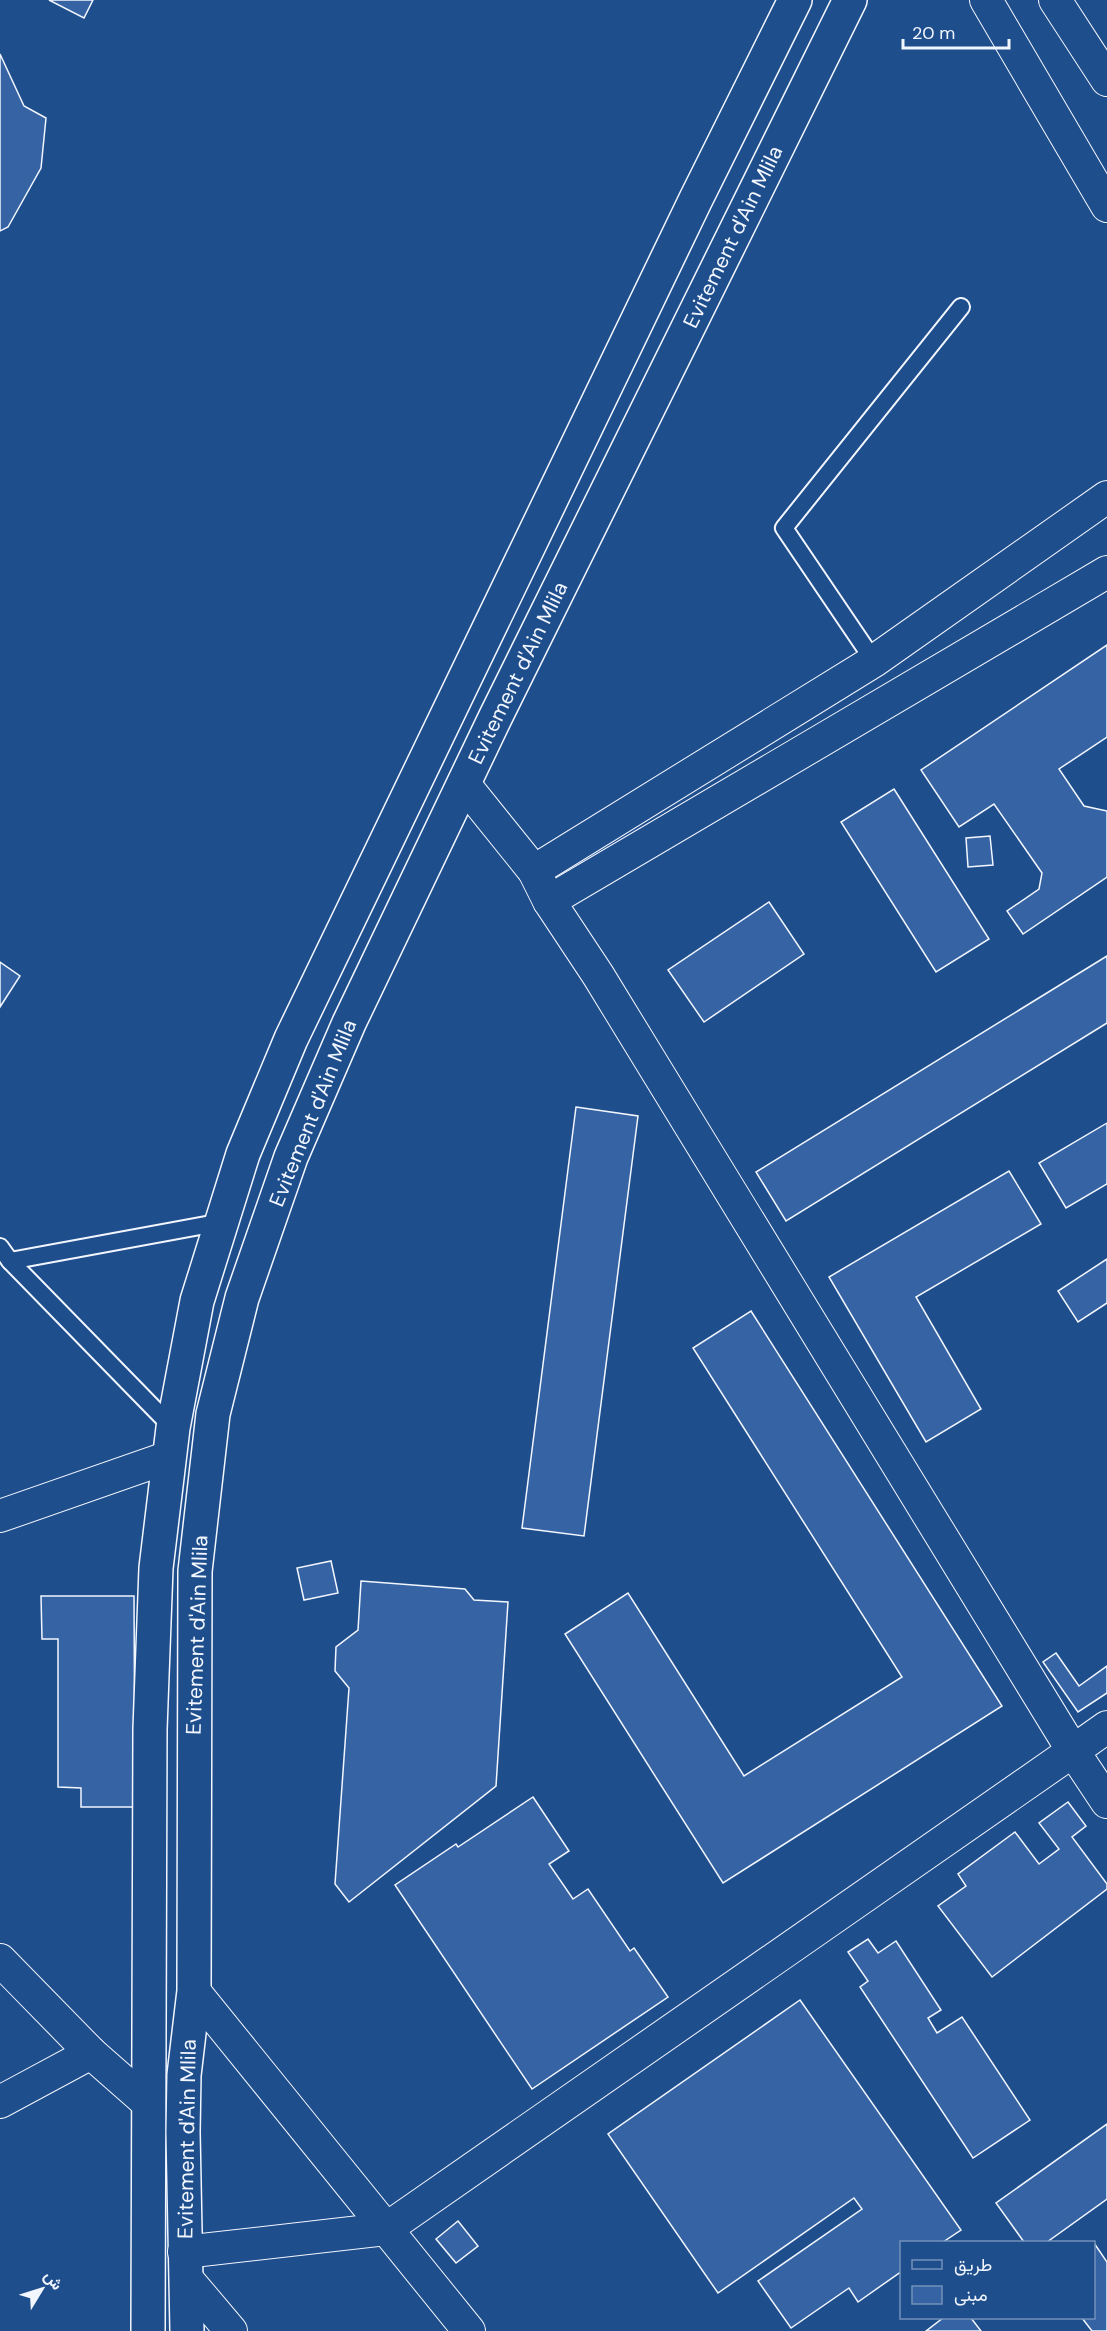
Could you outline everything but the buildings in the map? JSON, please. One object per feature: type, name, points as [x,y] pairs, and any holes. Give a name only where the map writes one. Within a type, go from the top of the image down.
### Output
[{"type":"highway","name":"Evitement d'Ain Mlila","points":[[148,2331],[150,1729],[156,1568],[171,1442],[198,1301],[243,1154],[291,1039],[690,211],[795,0]]},
{"type":"highway","name":"Evitement d'Ain Mlila","points":[[187,2331],[184,2075],[194,1991],[195,1571],[213,1414],[242,1298],[291,1157],[349,1023],[464,784],[850,0]]},
{"type":"street","points":[[986,0],[1107,206]]},
{"type":"street","points":[[1055,0],[1107,80]]},
{"type":"street","points":[[534,871],[874,661],[1107,497]]},
{"type":"street","points":[[549,901],[1107,572]]},
{"type":"street","points":[[464,784],[534,871],[549,901],[598,975],[1073,1751],[1107,1802]]},
{"type":"street","points":[[0,1516],[171,1442]]},
{"type":"street","points":[[231,2331],[185,2265],[386,2229],[1107,1727]]},
{"type":"street","points":[[0,1960],[91,2053],[149,2104]]},
{"type":"street","points":[[194,1991],[470,2331]]},
{"type":"street","points":[[0,2102],[91,2053]]},
{"type":"lane","points":[[874,661],[784,528],[961,307]]},
{"type":"lane","points":[[10,1261],[222,1222]]},
{"type":"lane","points":[[0,1247],[171,1442]]}]
